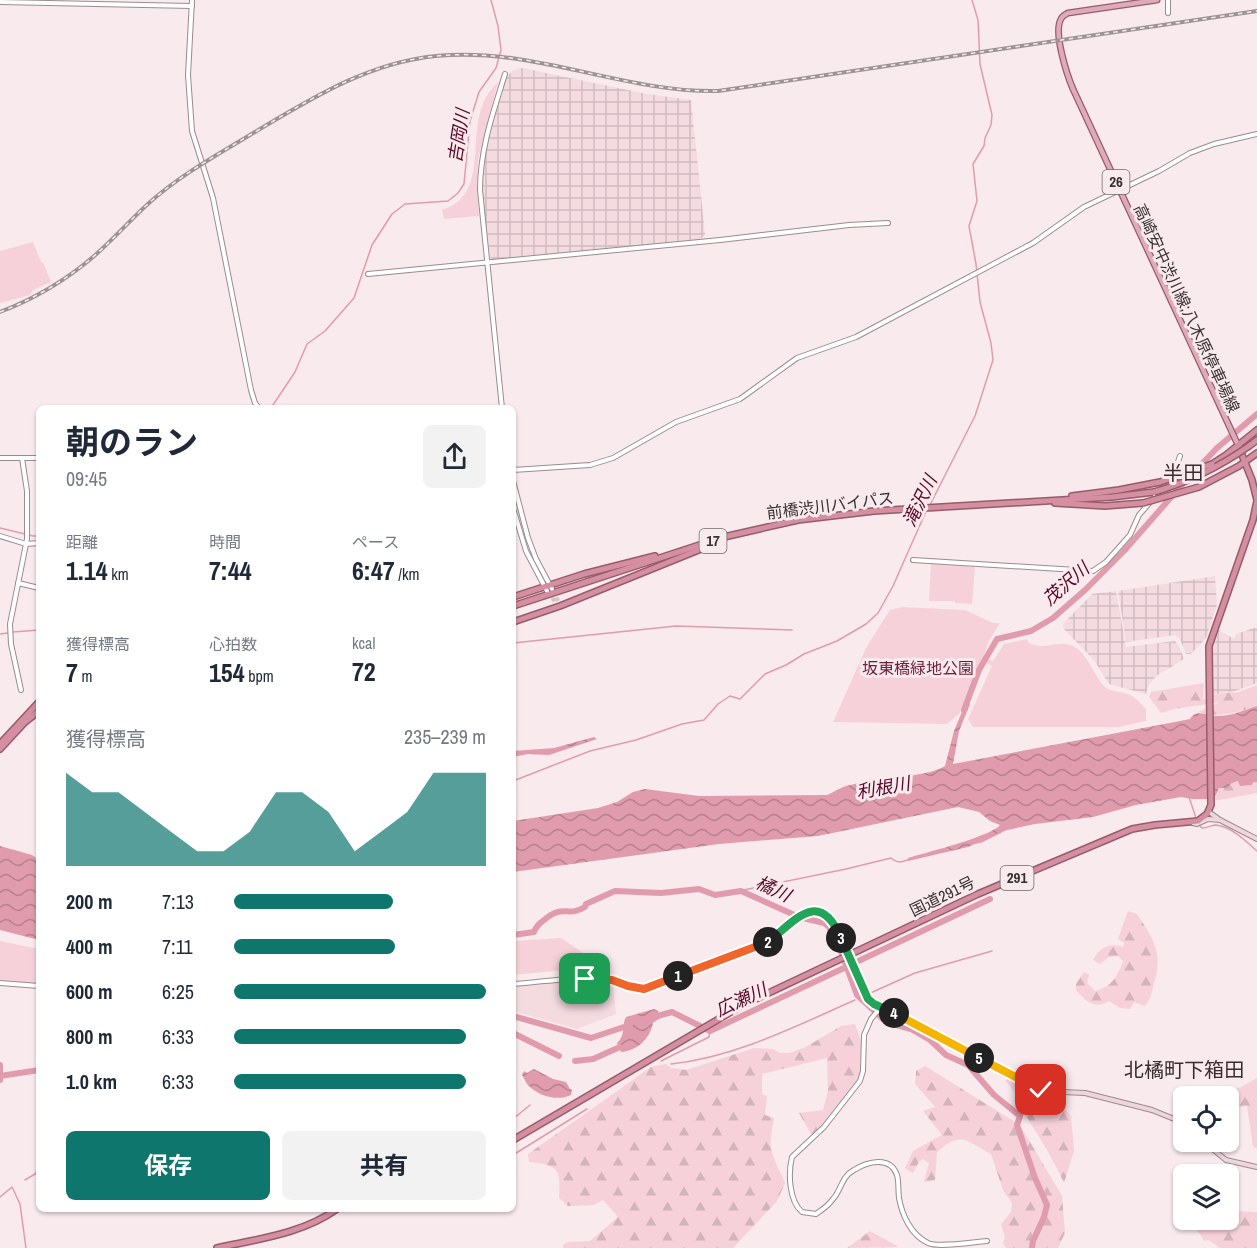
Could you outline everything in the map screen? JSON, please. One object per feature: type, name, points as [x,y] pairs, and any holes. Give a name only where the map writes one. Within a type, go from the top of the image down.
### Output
[{"type":"highway","name":"17","points":[[1056,500],[1068,496],[1160,482],[1212,464],[1257,430]]},
{"type":"highway","name":"前橋渋川バイパス","points":[[516,605],[715,540],[798,520],[874,511],[1124,496],[1154,492],[1206,474],[1257,440]]},
{"type":"highway","points":[[1197,822],[1209,812],[1211,800],[1208,664],[1210,639],[1255,513],[1257,500],[1256,488],[1238,445]]},
{"type":"highway","name":"17","points":[[1030,502],[1105,506],[1143,503],[1199,487],[1257,453]]},
{"type":"highway","points":[[516,621],[743,532]]},
{"type":"highway","points":[[516,596],[703,541],[715,540]]},
{"type":"highway","points":[[0,749],[36,705]]},
{"type":"highway","points":[[0,744],[36,714]]},
{"type":"highway","name":"国道291号","points":[[516,1138],[741,1006],[848,958],[978,894],[1132,830],[1155,825],[1197,822]]},
{"type":"highway","points":[[217,1248],[298,1229],[323,1219],[333,1212]]},
{"type":"main road","name":"高崎安中渋川線;八木原停車場線","points":[[1156,0],[1068,13],[1060,21],[1059,26],[1066,73],[1238,445]]},
{"type":"main road","points":[[1209,812],[1257,839]]},
{"type":"main road","points":[[1197,822],[1208,819],[1220,820]]},
{"type":"main road","points":[[848,958],[868,999],[879,1009],[916,1023],[1041,1090],[1085,1093],[1152,1110],[1173,1119]]},
{"type":"main road","points":[[1216,1152],[1226,1160],[1257,1167]]},
{"type":"street","points":[[192,0],[188,75],[192,131],[212,191],[251,390],[257,405]]},
{"type":"street","points":[[1168,0],[1168,13]]},
{"type":"street","points":[[0,2],[192,6]]},
{"type":"street","points":[[502,405],[480,190],[481,161],[505,74]]},
{"type":"street","points":[[516,470],[590,465],[613,458],[676,422],[740,399],[797,358],[856,337],[1033,243],[1084,207],[1190,153],[1214,144],[1257,134]]},
{"type":"street","points":[[368,274],[849,225],[888,223]]},
{"type":"street","points":[[913,560],[1093,571],[1116,552],[1130,535],[1139,515],[1173,476],[1180,456]]},
{"type":"street","points":[[0,458],[36,458]]},
{"type":"street","points":[[21,690],[10,634],[27,531],[27,491],[22,458]]},
{"type":"street","points":[[516,495],[530,545],[548,588]]},
{"type":"street","points":[[516,518],[526,551],[548,588]]},
{"type":"street","points":[[0,536],[36,543]]},
{"type":"street","points":[[18,584],[36,587]]},
{"type":"street","points":[[516,984],[596,978],[644,989],[766,943],[800,914],[820,913],[833,921],[848,958]]},
{"type":"street","points":[[0,983],[36,986]]},
{"type":"street","points":[[879,1009],[864,1035],[863,1071],[860,1081],[824,1127],[792,1157],[790,1177],[797,1207],[806,1213],[818,1213],[834,1198],[847,1174],[864,1165],[881,1162],[891,1166],[895,1171],[902,1209],[907,1223],[918,1236],[928,1243],[938,1245],[987,1241]]},
{"type":"shaded area","points":[[522,68],[647,94],[691,100],[705,234],[701,239],[493,260],[490,257],[482,189],[484,152],[507,76],[514,70]]},
{"type":"shaded area","points":[[1215,576],[1217,605],[1206,638],[1191,654],[1186,654],[1180,639],[1175,635],[1126,642],[1118,591]]},
{"type":"shaded area","points":[[1116,591],[1126,647],[1175,641],[1184,659],[1156,676],[1148,686],[1146,694],[1109,684],[1094,660],[1063,628],[1064,623],[1092,594]]},
{"type":"shaded area","points":[[1257,627],[1257,683],[1235,691],[1212,695],[1212,648],[1217,629],[1234,639],[1236,634]]},
{"type":"shaded area","points":[[602,979],[613,986],[616,1014],[577,1029],[516,1012],[516,984]]},
{"type":"green space","points":[[498,82],[478,159],[479,216],[444,219],[442,210],[459,201],[468,188],[473,172],[479,116],[486,98]]},
{"type":"green space","points":[[33,242],[51,282],[33,290],[30,295],[0,303],[0,251]]},
{"type":"green space","points":[[931,563],[975,567],[972,604],[955,603],[955,601],[929,601]]},
{"type":"green space","name":"坂東橋緑地公園","points":[[902,607],[965,610],[993,623],[1000,623],[989,641],[983,658],[993,661],[1004,644],[1027,639],[1029,643],[1039,646],[1066,644],[1073,646],[1088,661],[1105,687],[1134,697],[1146,709],[1146,721],[1118,727],[973,727],[968,719],[992,666],[982,660],[960,713],[947,724],[833,722],[867,646],[890,610]]},
{"type":"green space","points":[[1204,683],[1203,699],[1212,700],[1212,695],[1236,693],[1257,685],[1257,706],[1221,715],[1198,712],[1220,702],[1183,707],[1161,713],[1149,697],[1151,692]]},
{"type":"green space","points":[[1238,781],[1257,782],[1257,793],[1214,801],[1219,788]]},
{"type":"green space","points":[[1128,911],[1137,914],[1157,952],[1157,970],[1150,996],[1145,1006],[1134,1002],[1130,1009],[1120,1008],[1109,1001],[1099,1005],[1091,1003],[1076,990],[1076,984],[1084,972],[1089,975],[1087,983],[1095,991],[1106,987],[1113,980],[1123,961],[1118,956],[1109,957],[1100,964],[1093,960],[1105,947],[1114,945],[1123,947],[1124,943],[1118,939]]},
{"type":"green space","points":[[561,938],[595,961],[595,967],[516,975],[516,941]]},
{"type":"green space","points":[[0,941],[36,948],[36,984],[0,980]]},
{"type":"green space","points":[[855,1024],[862,1052],[859,1081],[813,1137],[799,1113],[823,1110],[828,1091],[827,1058],[762,1074],[762,1094],[767,1096],[765,1115],[774,1118],[771,1148],[785,1183],[777,1201],[733,1248],[563,1248],[563,1245],[568,1242],[590,1241],[618,1217],[603,1200],[594,1205],[568,1206],[559,1198],[559,1181],[556,1170],[546,1165],[529,1162],[528,1154],[651,1067],[666,1064],[671,1068],[686,1070],[754,1048],[789,1053],[806,1047],[841,1026]]},
{"type":"green space","points":[[925,1066],[1020,1125],[1062,1196],[1065,1233],[1058,1248],[1006,1248],[1003,1243],[1005,1238],[1001,1224],[1011,1212],[1012,1203],[1003,1190],[991,1154],[970,1142],[952,1141],[937,1152],[935,1180],[924,1182],[929,1163],[923,1159],[913,1173],[905,1168],[913,1151],[942,1135],[923,1111],[935,1107],[915,1084],[916,1071]]},
{"type":"green space","points":[[1009,1077],[1062,1106],[1071,1116],[1074,1151],[1064,1183],[1016,1094],[1005,1081]]},
{"type":"green space","points":[[1257,1078],[1257,1149],[1253,1146],[1247,1106],[1239,1107],[1239,1088]]},
{"type":"green space","points":[[1239,1211],[1257,1212],[1257,1248],[1220,1248],[1209,1240],[1204,1241],[1196,1230],[1239,1230]]},
{"type":"green space","points":[[870,1231],[899,1247],[847,1248]]},
{"type":"water","name":"利根川","points":[[966,702],[970,704],[959,731],[953,764],[1190,719],[1198,713],[1226,715],[1257,706],[1257,782],[1240,786],[1238,781],[1230,784],[1228,788],[1219,788],[1214,799],[1181,797],[1136,805],[1093,817],[1007,830],[968,847],[908,861],[908,858],[985,834],[1000,825],[990,821],[979,812],[958,807],[818,836],[719,844],[516,872],[516,821],[598,808],[645,789],[699,796],[827,795],[853,784],[918,775],[945,766],[954,731]]},
{"type":"water","points":[[594,737],[597,739],[549,755],[528,754],[516,756],[516,751],[554,748]]},
{"type":"water","points":[[0,846],[36,858],[36,939],[0,930]]},
{"type":"water","points":[[654,1009],[658,1011],[660,1018],[653,1023],[646,1039],[637,1047],[621,1052],[617,1043],[622,1037],[626,1017]]},
{"type":"water","points":[[534,1069],[553,1079],[566,1082],[572,1090],[571,1095],[555,1098],[544,1096],[534,1090],[522,1075],[524,1071],[527,1073]]},
{"type":"waterway","name":"吉岡川","points":[[273,405],[295,372],[307,344],[325,331],[354,298],[372,245],[392,214],[405,204],[448,201],[464,184],[470,121],[479,92],[496,68],[501,50],[491,0]]},
{"type":"waterway","name":"滝沢川","points":[[930,505],[975,416],[993,360],[980,302],[969,226],[977,201],[973,164],[984,146],[992,115],[980,64],[978,20],[972,0]]},
{"type":"waterway","name":"茂沢川","points":[[964,710],[979,670],[997,639],[1031,631],[1053,618],[1124,551],[1217,448],[1257,414]]},
{"type":"waterway","name":"滝沢川","points":[[516,780],[590,751],[636,740],[682,724],[704,720],[718,704],[730,696],[740,699],[765,674],[804,654],[837,641],[866,624],[878,613],[893,586],[927,509]]},
{"type":"waterway","name":"吉岡川","points":[[0,528],[36,536]]},
{"type":"waterway","points":[[516,643],[676,626],[792,630]]},
{"type":"waterway","points":[[13,632],[36,630]]},
{"type":"waterway","points":[[0,634],[8,633]]},
{"type":"waterway","name":"広瀬川","points":[[1189,797],[1196,818]]},
{"type":"waterway","points":[[1199,825],[1202,828],[1216,825],[1228,828],[1257,851]]},
{"type":"waterway","points":[[975,843],[1001,832]]},
{"type":"waterway","points":[[739,891],[891,858],[900,862],[910,859]]},
{"type":"waterway","name":"橘川","points":[[516,935],[534,932],[538,925],[556,912],[579,910],[586,904],[615,891],[661,893],[699,889],[715,895],[741,891],[799,917],[824,923],[829,927],[840,949],[857,995],[889,1023],[911,1029],[930,1040],[946,1055],[968,1065],[994,1095],[1020,1116],[1017,1125],[1047,1205],[1032,1248]]},
{"type":"waterway","name":"広瀬川","points":[[850,965],[990,899]]},
{"type":"waterway","points":[[866,995],[915,973],[992,951]]},
{"type":"waterway","name":"広瀬川","points":[[654,1017],[672,1012],[710,1031],[844,968]]},
{"type":"waterway","points":[[671,1064],[742,1048],[855,1000]]},
{"type":"waterway","name":"広瀬川","points":[[516,1017],[591,1038],[630,1025]]},
{"type":"waterway","points":[[661,1061],[709,1037],[710,1031]]},
{"type":"waterway","points":[[516,1034],[559,1056]]},
{"type":"waterway","points":[[575,1061],[593,1059],[620,1047]]},
{"type":"waterway","name":"広瀬川","points":[[0,1065],[0,1080]]},
{"type":"waterway","name":"広瀬川","points":[[0,1076],[36,1070]]},
{"type":"waterway","points":[[516,1117],[530,1105]]},
{"type":"waterway","points":[[516,1153],[587,1109]]},
{"type":"waterway","points":[[25,1180],[36,1172]]},
{"type":"waterway","points":[[0,1197],[12,1187],[20,1204],[26,1248]]},
{"type":"tunnel","points":[[554,592],[558,601]]},
{"type":"tunnel","points":[[549,593],[555,602]]},
{"type":"railway","points":[[0,312],[37,295],[72,273],[161,193],[211,159],[316,96],[362,75],[410,60],[436,56],[472,55],[507,58],[647,85],[683,90],[718,91],[1257,11]]},
{"type":"district","name":"半田","points":[[1183,473]]},
{"type":"district","name":"北橘町下箱田","points":[[1184,1070]]},
{"type":"route","points":[[585,979],[612,980],[644,989],[766,943],[800,914],[820,913],[833,921],[869,1000],[1041,1090]]}]
